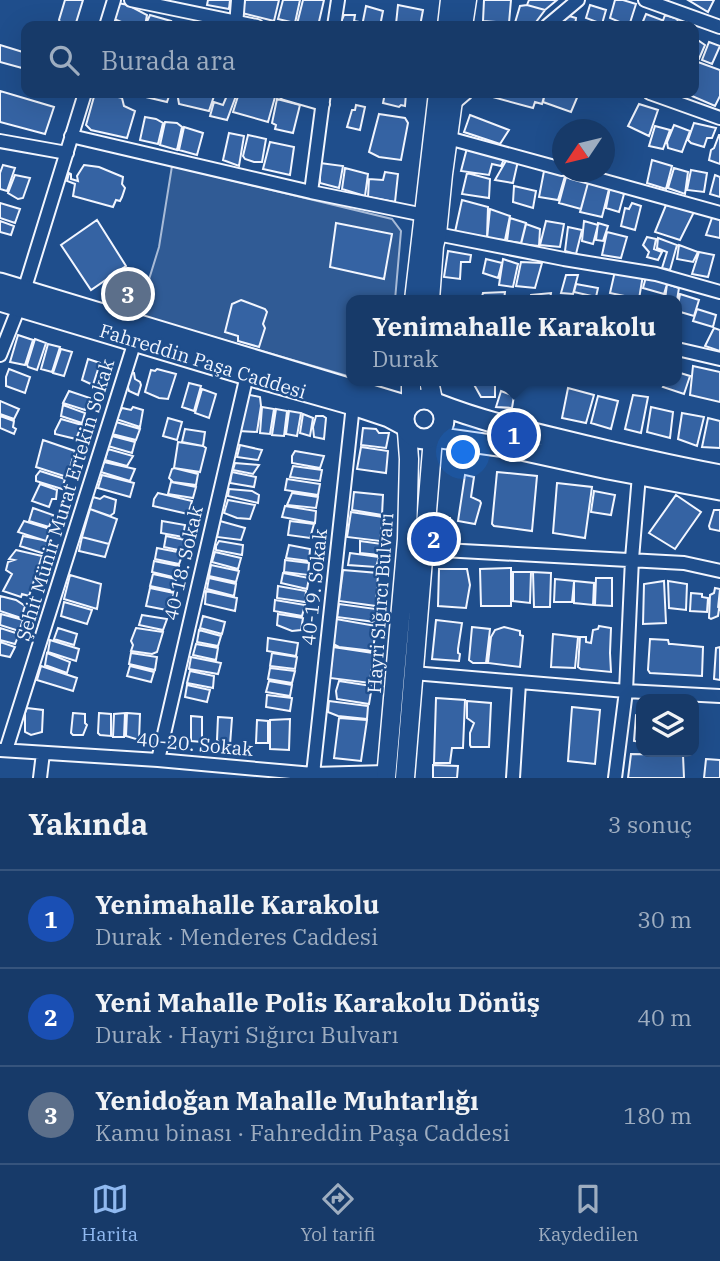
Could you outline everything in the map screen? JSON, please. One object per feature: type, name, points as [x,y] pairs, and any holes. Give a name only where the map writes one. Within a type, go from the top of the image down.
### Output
[{"type":"main road","name":"Fahreddin Paşa Caddesi","points":[[0,283],[14,300],[135,341],[389,417],[408,417]]},
{"type":"main road","name":"Fahreddin Paşa Caddesi","points":[[14,300],[408,417]]},
{"type":"main road","points":[[435,402],[444,414],[442,430],[433,437],[417,439],[408,417],[419,399],[435,402],[471,417],[510,427],[649,461],[720,475]]},
{"type":"main road","points":[[433,437],[512,447],[720,490]]},
{"type":"street","points":[[108,21],[114,0]]},
{"type":"street","points":[[131,0],[223,21]]},
{"type":"street","points":[[236,21],[239,0]]},
{"type":"street","points":[[335,21],[338,0]]},
{"type":"street","points":[[448,21],[450,0]]},
{"type":"street","points":[[464,21],[467,0]]},
{"type":"street","points":[[553,21],[578,0]]},
{"type":"street","points":[[645,0],[720,27]]},
{"type":"street","points":[[0,355],[14,300],[67,153],[83,98]]},
{"type":"street","points":[[311,191],[323,98]]},
{"type":"street","points":[[430,295],[448,138],[448,98]]},
{"type":"street","points":[[415,295],[424,215],[448,98]]},
{"type":"street","points":[[664,98],[720,118]]},
{"type":"street","points":[[71,136],[424,215]]},
{"type":"street","points":[[448,138],[552,166]]},
{"type":"street","points":[[0,141],[67,153]]},
{"type":"street","points":[[608,182],[720,213]]},
{"type":"street","points":[[437,234],[656,274],[720,292]]},
{"type":"street","name":"Şehit Münir Murat Ertekin Sokak","points":[[3,750],[135,341]]},
{"type":"street","points":[[682,349],[720,359]]},
{"type":"street","name":"40-18. Sokak","points":[[158,760],[247,375]]},
{"type":"street","name":"Hayri Sığırcı Bulvarı","points":[[386,775],[406,551],[411,386]]},
{"type":"street","points":[[430,386],[435,402]]},
{"type":"street","name":"40-19. Sokak","points":[[313,774],[353,405]]},
{"type":"street","name":"Hayri Sığırcı Bulvarı","points":[[405,778],[433,437]]},
{"type":"street","points":[[615,778],[626,691],[639,475]]},
{"type":"street","points":[[424,549],[632,559],[684,563],[720,571]]},
{"type":"street","points":[[414,673],[519,683],[720,696]]},
{"type":"street","points":[[513,778],[519,683]]},
{"type":"street","name":"40-20. Sokak","points":[[3,750],[313,774],[386,775]]},
{"type":"street","points":[[40,778],[43,752]]},
{"type":"shaded area","points":[[172,166],[392,219],[401,231],[395,295],[346,295],[346,376],[138,315],[159,247]]},
{"type":"building","points":[[65,0],[83,0],[77,21],[59,20]]},
{"type":"building","points":[[208,0],[230,0],[229,9],[207,5]]},
{"type":"building","points":[[245,0],[279,0],[274,21],[242,13]]},
{"type":"building","points":[[283,0],[300,0],[295,21],[278,19]]},
{"type":"building","points":[[303,0],[324,0],[319,21],[298,21]]},
{"type":"building","points":[[484,0],[511,0],[509,21],[483,21]]},
{"type":"building","points":[[529,0],[557,0],[545,10],[527,5]]},
{"type":"building","points":[[615,0],[636,4],[631,21],[610,18]]},
{"type":"building","points":[[688,0],[714,0],[708,12]]},
{"type":"building","points":[[118,3],[147,15],[146,21],[114,19]]},
{"type":"building","points":[[398,5],[423,10],[421,21],[396,21]]},
{"type":"building","points":[[590,5],[606,10],[603,21],[586,18]]},
{"type":"building","points":[[366,6],[383,11],[381,21],[363,21]]},
{"type":"building","points":[[520,6],[545,10],[537,21],[516,21]]},
{"type":"building","points":[[646,14],[662,20],[662,21],[643,21]]},
{"type":"building","points":[[150,15],[171,21],[147,21]]},
{"type":"building","points":[[344,15],[355,15],[354,21],[341,21]]},
{"type":"building","points":[[665,15],[678,19],[677,21],[663,21]]},
{"type":"building","points":[[569,16],[576,18],[576,21],[562,21]]},
{"type":"building","points":[[699,41],[705,45],[699,59]]},
{"type":"building","points":[[709,42],[720,46],[712,64],[702,60]]},
{"type":"building","points":[[0,45],[21,51],[21,68],[0,62]]},
{"type":"building","points":[[699,62],[720,70],[720,96],[715,106],[697,98],[699,98]]},
{"type":"building","points":[[0,91],[54,107],[45,134],[0,122]]},
{"type":"building","points":[[94,98],[122,98],[124,106],[135,111],[127,138],[91,130],[86,125]]},
{"type":"building","points":[[150,98],[168,98],[167,102]]},
{"type":"building","points":[[178,98],[213,98],[209,111],[179,104]]},
{"type":"building","points":[[226,98],[235,98],[227,120],[210,116],[214,102],[223,105]]},
{"type":"building","points":[[237,98],[275,98],[268,122],[233,112]]},
{"type":"building","points":[[384,98],[406,98],[405,106],[383,103]]},
{"type":"building","points":[[496,98],[544,98],[542,104],[535,102],[533,108]]},
{"type":"building","points":[[544,98],[577,98],[571,112],[543,102]]},
{"type":"building","points":[[277,99],[300,105],[293,133],[275,129],[276,125],[272,123]]},
{"type":"building","points":[[639,104],[658,110],[649,136],[628,126]]},
{"type":"building","points":[[356,105],[365,107],[360,130],[347,127]]},
{"type":"building","points":[[379,114],[405,118],[408,123],[401,160],[379,157],[369,152]]},
{"type":"building","points":[[470,115],[509,130],[500,144],[464,132]]},
{"type":"building","points":[[145,117],[163,123],[158,144],[140,140]]},
{"type":"building","points":[[165,122],[177,123],[182,127],[177,150],[160,145]]},
{"type":"building","points":[[694,123],[716,128],[712,138],[707,138],[704,147],[688,140]]},
{"type":"building","points":[[674,125],[690,131],[682,152],[668,148],[667,142]]},
{"type":"building","points":[[655,126],[670,130],[663,149],[649,146]]},
{"type":"building","points":[[184,127],[203,133],[197,155],[179,150]]},
{"type":"building","points":[[229,133],[244,136],[239,166],[223,160]]},
{"type":"building","points":[[248,135],[266,139],[262,162],[254,162],[243,156]]},
{"type":"building","points":[[720,135],[720,164],[709,160]]},
{"type":"building","points":[[270,142],[294,147],[290,175],[263,169]]},
{"type":"building","points":[[467,148],[505,157],[501,166],[492,164],[489,175],[461,171]]},
{"type":"building","points":[[507,159],[518,161],[513,183],[495,180]]},
{"type":"building","points":[[652,160],[672,166],[666,189],[647,183]]},
{"type":"building","points":[[320,163],[343,166],[339,188],[320,183]]},
{"type":"building","points":[[3,165],[15,168],[7,191],[0,189]]},
{"type":"building","points":[[84,165],[99,167],[123,177],[122,184],[125,188],[120,201],[116,200],[113,207],[73,196],[75,184],[67,181],[69,173],[71,179],[78,181],[77,176]]},
{"type":"building","points":[[345,168],[368,174],[365,196],[342,189]]},
{"type":"building","points":[[674,168],[688,172],[685,194],[668,188]]},
{"type":"building","points":[[691,170],[707,173],[704,192],[687,190]]},
{"type":"building","points":[[544,171],[552,173],[552,182],[563,182],[558,200],[539,197]]},
{"type":"building","points":[[385,172],[398,174],[395,202],[368,197],[369,179],[383,180]]},
{"type":"building","points":[[467,173],[490,179],[489,198],[462,194]]},
{"type":"building","points":[[15,175],[30,178],[23,198],[18,199],[8,193]]},
{"type":"building","points":[[715,175],[720,177],[720,197],[710,194]]},
{"type":"building","points":[[565,182],[588,183],[581,209],[559,203]]},
{"type":"building","points":[[588,183],[609,189],[602,217],[580,212]]},
{"type":"building","points":[[514,186],[536,191],[533,208],[513,202]]},
{"type":"building","points":[[610,187],[624,194],[619,212],[606,208]]},
{"type":"building","points":[[462,200],[488,207],[487,237],[455,232]]},
{"type":"building","points":[[0,203],[20,209],[15,223],[0,218]]},
{"type":"building","points":[[632,203],[641,206],[635,230],[621,226],[625,208],[629,209]]},
{"type":"building","points":[[666,205],[694,212],[680,240],[655,232]]},
{"type":"building","points":[[490,209],[510,216],[505,240],[487,239]]},
{"type":"building","points":[[713,215],[720,219],[720,238],[706,235]]},
{"type":"building","points":[[510,218],[526,223],[521,243],[507,241]]},
{"type":"building","points":[[97,220],[126,266],[91,290],[61,245]]},
{"type":"building","points":[[0,221],[14,226],[11,235],[0,232]]},
{"type":"building","points":[[546,221],[564,224],[560,247],[540,245]]},
{"type":"building","points":[[584,221],[598,225],[593,244],[582,241]]},
{"type":"building","points":[[336,223],[392,234],[384,279],[330,267]]},
{"type":"building","points":[[598,223],[608,226],[603,241],[596,240]]},
{"type":"building","points":[[526,224],[540,229],[539,246],[521,244]]},
{"type":"building","points":[[568,227],[582,230],[576,254],[565,251]]},
{"type":"building","points":[[607,232],[627,237],[621,258],[602,255]]},
{"type":"building","points":[[647,237],[656,239],[654,249],[662,252],[658,260],[647,257],[649,252],[643,245]]},
{"type":"building","points":[[658,238],[677,245],[670,270],[662,268],[667,252],[657,248]]},
{"type":"building","points":[[679,245],[698,252],[693,262],[677,259]]},
{"type":"building","points":[[448,251],[471,255],[470,262],[461,262],[460,279],[444,277]]},
{"type":"building","points":[[699,252],[714,255],[708,277],[692,274]]},
{"type":"building","points":[[486,259],[502,263],[498,278],[483,273]]},
{"type":"building","points":[[503,259],[518,264],[513,287],[499,285]]},
{"type":"building","points":[[521,262],[542,263],[535,288],[516,286]]},
{"type":"building","points":[[615,271],[643,275],[640,295],[610,293]]},
{"type":"building","points":[[566,275],[578,275],[573,294],[561,293]]},
{"type":"building","points":[[646,277],[668,281],[664,294],[643,288]]},
{"type":"building","points":[[576,284],[598,288],[596,295],[574,292]]},
{"type":"building","points":[[667,284],[679,288],[678,295],[666,295]]},
{"type":"building","points":[[505,292],[505,295],[483,293]]},
{"type":"building","points":[[680,294],[699,300],[694,316],[682,312],[682,295]]},
{"type":"building","points":[[241,300],[267,312],[259,347],[238,341],[238,336],[225,332],[232,304]]},
{"type":"building","points":[[697,309],[716,315],[713,327],[693,321]]},
{"type":"building","points":[[714,328],[720,330],[720,351],[705,346]]},
{"type":"building","points":[[18,335],[33,340],[25,365],[10,362]]},
{"type":"building","points":[[35,339],[46,343],[37,370],[27,365]]},
{"type":"building","points":[[48,344],[60,347],[52,372],[41,369]]},
{"type":"building","points":[[61,349],[72,352],[64,376],[53,373]]},
{"type":"building","points":[[88,359],[100,363],[93,385],[82,380]]},
{"type":"building","points":[[693,366],[720,372],[720,402],[690,395]]},
{"type":"building","points":[[9,369],[30,377],[25,393],[6,386]]},
{"type":"building","points":[[151,370],[176,374],[168,399],[145,392]]},
{"type":"building","points":[[131,372],[141,385],[138,395],[129,391],[127,384]]},
{"type":"building","points":[[682,374],[690,376],[684,394],[663,387],[682,386]]},
{"type":"building","points":[[189,383],[201,386],[194,411],[182,407]]},
{"type":"building","points":[[475,386],[495,386],[495,397],[481,397]]},
{"type":"building","points":[[568,388],[594,395],[586,423],[562,418]]},
{"type":"building","points":[[202,389],[216,394],[209,418],[195,413]]},
{"type":"building","points":[[69,391],[90,398],[85,410],[63,403]]},
{"type":"building","points":[[501,391],[514,396],[512,408],[496,407]]},
{"type":"building","points":[[245,394],[260,397],[257,432],[239,431]]},
{"type":"building","points":[[633,395],[648,397],[641,433],[625,429]]},
{"type":"building","points":[[598,396],[618,401],[611,429],[591,423]]},
{"type":"building","points":[[0,401],[19,409],[14,419],[0,414]]},
{"type":"building","points":[[63,405],[85,413],[82,423],[61,416]]},
{"type":"building","points":[[133,407],[143,410],[140,427],[116,419],[122,408],[131,410]]},
{"type":"building","points":[[262,407],[274,409],[270,434],[260,433]]},
{"type":"building","points":[[651,407],[673,412],[670,438],[647,432]]},
{"type":"building","points":[[276,409],[287,411],[284,436],[272,435]]},
{"type":"building","points":[[289,411],[301,413],[297,436],[286,434]]},
{"type":"building","points":[[682,413],[704,417],[697,446],[678,439]]},
{"type":"building","points":[[303,414],[313,418],[310,436],[300,433]]},
{"type":"building","points":[[0,416],[14,421],[14,434],[0,428]]},
{"type":"building","points":[[316,416],[326,418],[324,439],[314,437]]},
{"type":"building","points":[[168,418],[182,422],[177,440],[163,436]]},
{"type":"building","points":[[708,418],[720,421],[720,448],[702,447]]},
{"type":"building","points":[[61,419],[82,425],[76,439],[55,434]]},
{"type":"building","points":[[116,422],[140,429],[136,440],[112,434]]},
{"type":"building","points":[[363,428],[389,433],[386,448],[361,445]]},
{"type":"building","points":[[185,429],[205,432],[203,446],[182,442]]},
{"type":"building","points":[[112,436],[135,442],[132,453],[108,446]]},
{"type":"building","points":[[43,440],[75,451],[67,477],[36,467]]},
{"type":"building","points":[[178,442],[206,448],[200,472],[174,468]]},
{"type":"building","points":[[240,445],[262,450],[258,460],[237,457]]},
{"type":"building","points":[[361,447],[388,451],[386,473],[357,469]]},
{"type":"building","points":[[108,449],[133,456],[127,466],[105,460]]},
{"type":"building","points":[[295,451],[324,456],[320,468],[292,463]]},
{"type":"building","points":[[104,462],[135,469],[130,481],[101,472]]},
{"type":"building","points":[[235,463],[259,465],[253,474],[233,470]]},
{"type":"building","points":[[293,466],[322,470],[320,481],[290,477]]},
{"type":"building","points":[[174,468],[198,474],[196,485],[173,482],[169,478]]},
{"type":"building","points":[[40,471],[65,479],[62,489],[36,481]]},
{"type":"building","points":[[232,472],[256,477],[254,487],[230,483]]},
{"type":"building","points":[[497,472],[537,476],[532,531],[492,524]]},
{"type":"building","points":[[102,475],[134,483],[130,497],[98,488]]},
{"type":"building","points":[[465,475],[474,477],[471,497],[481,503],[475,524],[458,521]]},
{"type":"building","points":[[287,479],[320,484],[318,495],[285,490]]},
{"type":"building","points":[[171,482],[196,487],[193,498],[168,494]]},
{"type":"building","points":[[557,483],[592,487],[585,538],[553,533]]},
{"type":"building","points":[[40,484],[57,490],[56,499],[52,499],[49,507],[32,501]]},
{"type":"building","points":[[229,489],[252,491],[259,495],[258,503],[228,496]]},
{"type":"building","points":[[594,491],[615,495],[611,515],[591,512]]},
{"type":"building","points":[[354,492],[383,495],[382,515],[352,510]]},
{"type":"building","points":[[158,493],[192,501],[188,514],[153,506]]},
{"type":"building","points":[[292,493],[318,497],[316,508],[287,505]]},
{"type":"building","points":[[676,495],[701,512],[675,549],[649,533]]},
{"type":"building","points":[[104,496],[116,500],[114,513],[110,516],[90,509],[93,497],[100,499]]},
{"type":"building","points":[[228,500],[255,505],[250,519],[224,513]]},
{"type":"building","points":[[285,506],[316,511],[315,523],[282,517]]},
{"type":"building","points":[[33,508],[53,515],[49,527],[29,521]]},
{"type":"building","points":[[90,509],[117,519],[109,544],[82,537]]},
{"type":"building","points":[[714,510],[720,510],[720,531],[710,529],[709,526]]},
{"type":"building","points":[[351,512],[383,517],[380,541],[347,537]]},
{"type":"building","points":[[437,518],[450,518],[450,538],[436,536]]},
{"type":"building","points":[[24,521],[50,529],[46,541],[18,532]]},
{"type":"building","points":[[162,521],[185,525],[183,537],[161,533]]},
{"type":"building","points":[[220,521],[245,528],[241,540],[217,537]]},
{"type":"building","points":[[290,521],[314,524],[310,538],[288,535]]},
{"type":"building","points":[[23,536],[49,542],[42,553],[20,546]]},
{"type":"building","points":[[166,536],[185,540],[183,551],[164,547]]},
{"type":"building","points":[[82,537],[109,544],[105,557],[79,551]]},
{"type":"building","points":[[219,541],[243,545],[242,555],[216,550]]},
{"type":"building","points":[[360,541],[382,544],[379,555],[360,553]]},
{"type":"building","points":[[289,545],[310,549],[309,561],[286,558]]},
{"type":"building","points":[[157,548],[183,553],[179,564],[155,559]]},
{"type":"building","points":[[16,550],[42,556],[29,596],[22,594],[21,597],[3,591],[12,574],[6,570],[8,562],[14,560],[9,559]]},
{"type":"building","points":[[215,552],[241,558],[238,569],[212,562]]},
{"type":"building","points":[[350,553],[379,557],[376,567],[348,565]]},
{"type":"building","points":[[285,560],[309,563],[308,575],[284,572]]},
{"type":"building","points":[[154,561],[179,566],[177,578],[152,572]]},
{"type":"building","points":[[211,565],[239,571],[236,582],[209,576]]},
{"type":"building","points":[[511,568],[511,606],[481,606],[480,569]]},
{"type":"building","points":[[439,569],[467,569],[470,585],[466,608],[438,606]]},
{"type":"building","points":[[343,570],[378,573],[376,606],[339,601]]},
{"type":"building","points":[[513,572],[531,572],[530,603],[513,601]]},
{"type":"building","points":[[533,572],[551,573],[550,607],[534,607]]},
{"type":"building","points":[[283,573],[309,578],[307,589],[281,583]]},
{"type":"building","points":[[153,574],[176,579],[174,591],[150,586]]},
{"type":"building","points":[[70,575],[101,584],[97,609],[64,599]]},
{"type":"building","points":[[209,578],[236,584],[234,596],[207,589]]},
{"type":"building","points":[[596,578],[612,578],[612,606],[595,605]]},
{"type":"building","points":[[555,579],[594,583],[593,605],[574,603],[574,582],[572,602],[554,602]]},
{"type":"building","points":[[664,581],[666,623],[643,624],[644,584]]},
{"type":"building","points":[[668,581],[687,584],[686,610],[669,608]]},
{"type":"building","points":[[278,586],[306,591],[305,602],[277,598]]},
{"type":"building","points":[[150,588],[174,593],[170,606],[173,607],[172,611],[146,606]]},
{"type":"building","points":[[715,588],[720,589],[720,611],[719,609],[718,616],[711,619],[710,595]]},
{"type":"building","points":[[206,591],[237,598],[235,611],[205,604]]},
{"type":"building","points":[[691,593],[702,594],[702,597],[708,598],[707,612],[690,611]]},
{"type":"building","points":[[0,596],[16,600],[25,606],[21,618],[0,611]]},
{"type":"building","points":[[275,600],[305,605],[302,616],[274,611]]},
{"type":"building","points":[[64,602],[92,610],[87,624],[61,616]]},
{"type":"building","points":[[339,604],[376,609],[375,622],[337,617]]},
{"type":"building","points":[[1,614],[23,620],[19,631],[0,625]]},
{"type":"building","points":[[278,614],[303,618],[301,630],[292,631],[277,625]]},
{"type":"building","points":[[142,615],[167,619],[163,630],[139,625]]},
{"type":"building","points":[[203,616],[225,622],[222,634],[200,628]]},
{"type":"building","points":[[336,619],[376,626],[373,651],[333,644]]},
{"type":"building","points":[[436,620],[462,623],[459,661],[432,659]]},
{"type":"building","points":[[599,626],[611,628],[611,672],[578,667],[580,637],[586,637],[586,642],[591,643],[593,630]]},
{"type":"building","points":[[472,627],[490,629],[486,663],[473,663],[469,660]]},
{"type":"building","points":[[504,627],[520,631],[523,636],[520,667],[488,663],[491,637],[495,630]]},
{"type":"building","points":[[0,628],[19,634],[15,644],[0,640]]},
{"type":"building","points":[[58,628],[77,634],[74,645],[54,639]]},
{"type":"building","points":[[136,628],[163,632],[157,652],[152,654],[131,651],[131,641]]},
{"type":"building","points":[[199,630],[221,636],[218,646],[197,642]]},
{"type":"building","points":[[553,634],[578,637],[575,668],[551,667]]},
{"type":"building","points":[[268,638],[298,643],[296,656],[267,651]]},
{"type":"building","points":[[650,639],[668,640],[669,644],[703,647],[702,676],[650,673]]},
{"type":"building","points":[[50,640],[79,649],[76,661],[48,652]]},
{"type":"building","points":[[0,642],[15,647],[10,657],[0,655]]},
{"type":"building","points":[[196,644],[218,648],[216,660],[193,655]]},
{"type":"building","points":[[333,647],[373,653],[370,683],[330,678]]},
{"type":"building","points":[[720,647],[720,680],[714,679],[716,648]]},
{"type":"building","points":[[47,653],[70,662],[67,673],[45,665]]},
{"type":"building","points":[[131,653],[157,657],[155,670],[129,664]]},
{"type":"building","points":[[272,653],[297,657],[295,669],[270,666]]},
{"type":"building","points":[[191,657],[221,663],[218,674],[189,669]]},
{"type":"building","points":[[41,666],[77,678],[73,691],[37,680]]},
{"type":"building","points":[[130,666],[154,672],[151,682],[127,676]]},
{"type":"building","points":[[270,668],[295,671],[292,683],[268,679]]},
{"type":"building","points":[[190,671],[214,676],[213,688],[187,683]]},
{"type":"building","points":[[269,681],[292,685],[290,696],[266,692]]},
{"type":"building","points":[[339,681],[372,686],[369,704],[337,699]]},
{"type":"building","points":[[187,685],[210,690],[207,702],[185,697]]},
{"type":"building","points":[[267,695],[292,698],[290,711],[266,707]]},
{"type":"building","points":[[436,698],[465,700],[463,748],[452,748],[450,763],[434,763]]},
{"type":"building","points":[[329,701],[368,706],[367,719],[338,716],[328,712]]},
{"type":"building","points":[[467,701],[491,703],[489,747],[470,745],[470,733],[474,723],[467,718]]},
{"type":"building","points":[[572,707],[600,710],[595,764],[568,761]]},
{"type":"building","points":[[27,708],[43,710],[42,732],[31,735],[25,732]]},
{"type":"building","points":[[73,713],[85,714],[87,725],[83,735],[71,733]]},
{"type":"building","points":[[99,713],[111,714],[111,736],[98,733]]},
{"type":"building","points":[[125,713],[124,737],[113,737],[114,714]]},
{"type":"building","points":[[127,713],[140,714],[139,740],[126,736]]},
{"type":"building","points":[[191,716],[202,717],[202,742],[191,741]]},
{"type":"building","points":[[218,717],[232,718],[230,745],[220,745],[217,740]]},
{"type":"building","points":[[339,718],[367,720],[361,761],[334,758]]},
{"type":"building","points":[[290,719],[289,750],[270,749],[270,720]]},
{"type":"building","points":[[257,720],[268,721],[268,743],[256,743]]},
{"type":"building","points":[[631,754],[636,754],[636,757],[683,757],[684,778],[628,778]]},
{"type":"building","points":[[706,759],[720,760],[720,778],[704,778]]},
{"type":"building","points":[[433,765],[458,766],[457,778],[433,778]]},
{"type":"place","name":"Yenidoğan Mahalle Muhtarlığı","points":[[128,294]]},
{"type":"place","name":"Yenimahalle Karakolu","points":[[514,435]]},
{"type":"place","name":"Yeni Mahalle Polis Karakolu Dönüş","points":[[434,539]]}]
